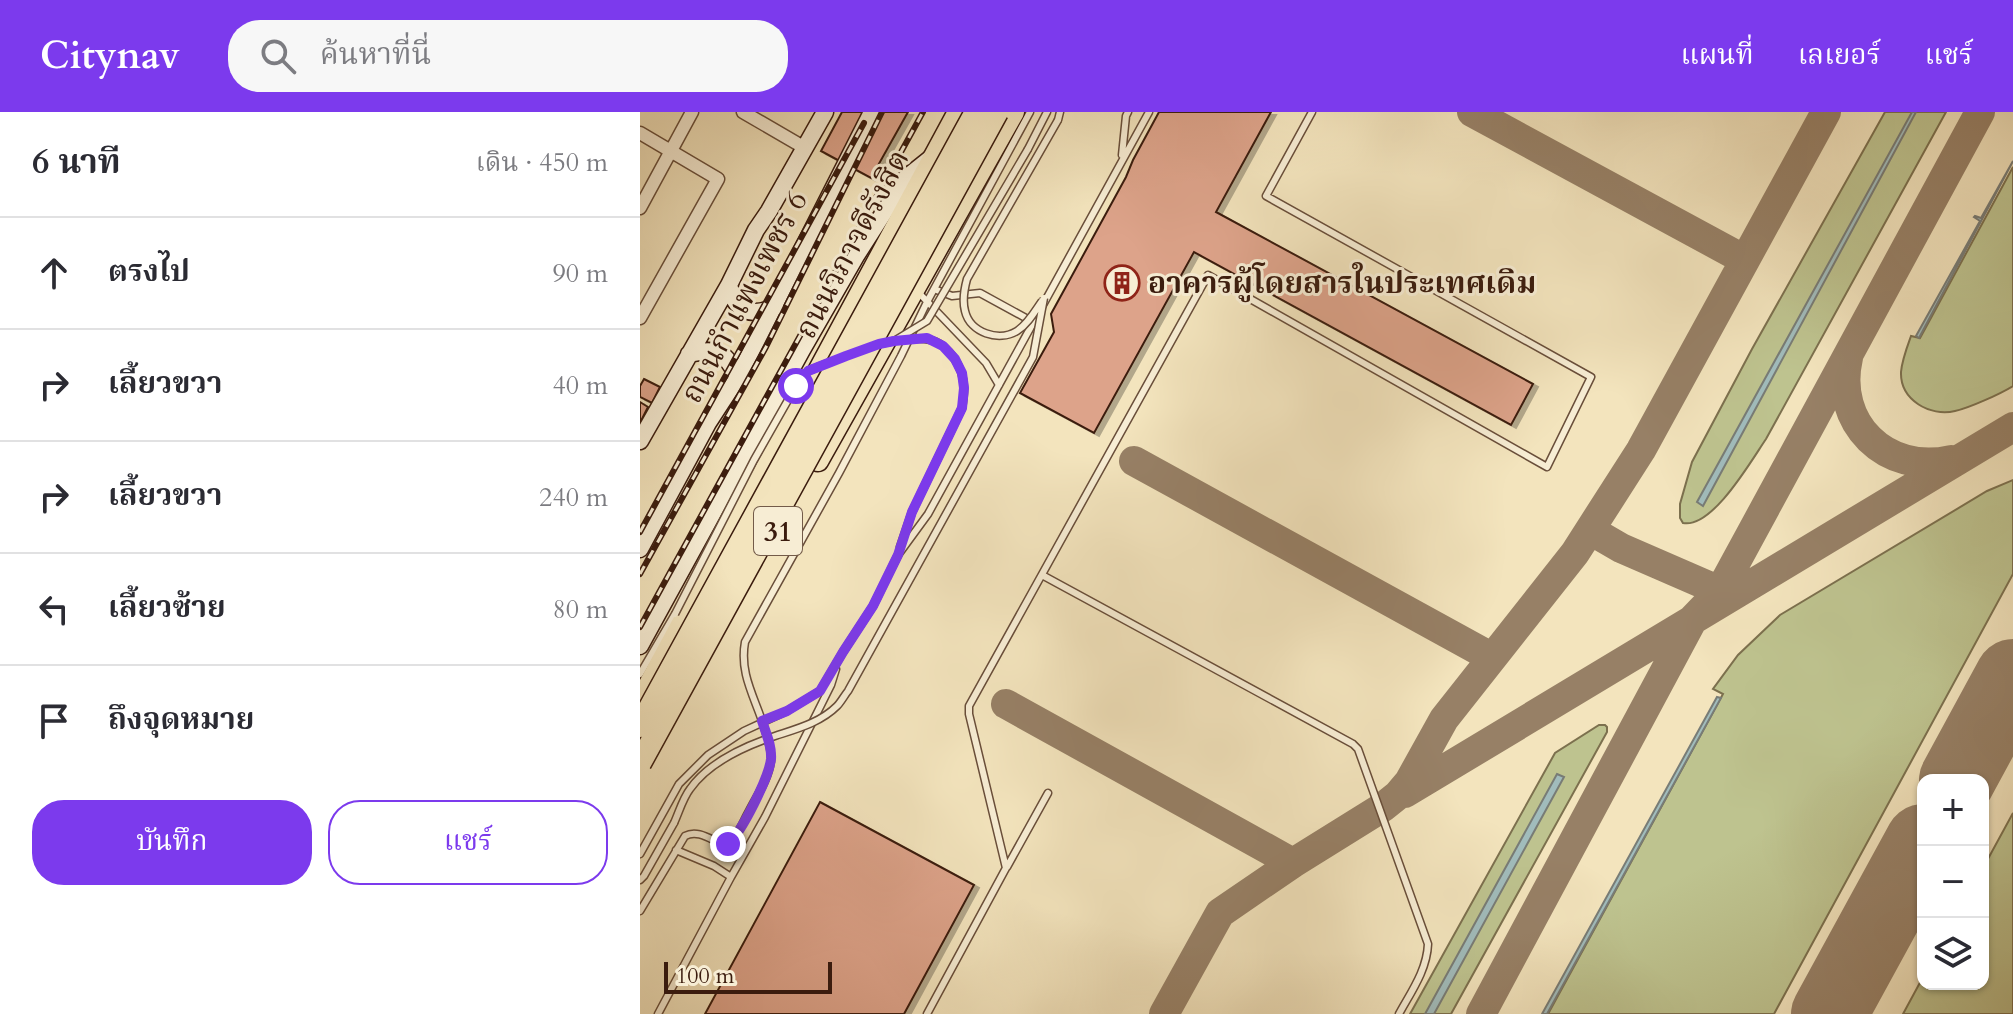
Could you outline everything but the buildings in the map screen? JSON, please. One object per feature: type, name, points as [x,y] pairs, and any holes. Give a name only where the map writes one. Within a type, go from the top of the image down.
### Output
[{"type":"highway","name":"ถนนวิภาวดีรังสิต","points":[[640,701],[958,112]]},
{"type":"highway","name":"31","points":[[640,726],[976,112]]},
{"type":"highway","name":"31","points":[[640,763],[997,112]]},
{"type":"highway","name":"31","points":[[640,774],[925,293],[1014,112]]},
{"type":"main road","points":[[640,441],[825,112]]},
{"type":"main road","name":"ถนนกำแพงเพชร 6","points":[[640,546],[708,423],[738,377],[872,112]]},
{"type":"main road","points":[[640,646],[856,256],[906,178],[934,155]]},
{"type":"main road","points":[[729,285],[732,297],[744,310],[763,312],[775,307]]},
{"type":"main road","points":[[689,354],[715,351],[729,360],[738,377]]},
{"type":"street","points":[[640,208],[692,112]]},
{"type":"street","points":[[743,112],[805,148]]},
{"type":"street","points":[[640,133],[718,179],[640,318]]},
{"type":"lane","points":[[640,911],[689,834],[697,833],[724,845],[732,841],[764,783],[771,762],[771,749],[745,675],[742,658],[745,642],[901,356],[925,293],[1030,112]]},
{"type":"lane","points":[[894,341],[927,321],[1047,112]]},
{"type":"lane","points":[[1060,112],[967,279],[963,294],[965,313],[970,323],[981,331],[997,336],[1015,333],[1044,298],[1122,155],[1128,112]]},
{"type":"lane","points":[[898,555],[928,514],[1149,112]]},
{"type":"lane","points":[[1006,868],[969,706],[1208,275],[1547,467],[1591,377],[1266,196],[1312,112]]},
{"type":"lane","points":[[925,293],[952,296],[980,293],[1033,322]]},
{"type":"lane","points":[[925,293],[986,363],[999,385]]},
{"type":"lane","points":[[640,880],[690,789],[708,770],[750,745],[821,718],[836,707],[848,691],[1033,357],[1044,298]]},
{"type":"lane","points":[[640,674],[675,614],[754,460],[796,386],[808,371],[894,341],[927,338],[943,346],[962,373],[962,408],[912,512],[898,555],[873,606],[820,691],[744,731],[708,755],[679,784],[640,854]]},
{"type":"lane","points":[[1042,575],[1358,749],[1428,944],[1422,972],[1399,1014]]},
{"type":"lane","points":[[658,1014],[765,817],[831,685],[843,652]]},
{"type":"lane","points":[[927,1014],[1048,793]]},
{"type":"lane","points":[[676,850],[731,877]]},
{"type":"green space","points":[[1885,112],[1946,112],[1766,439],[1718,505],[1706,516],[1683,523],[1680,504],[1692,462]]},
{"type":"green space","points":[[2013,167],[2013,386],[1955,411],[1927,409],[1911,398],[1902,382],[1901,372],[1911,336],[1920,338]]},
{"type":"green space","points":[[2013,480],[2013,574],[1774,1014],[1548,1014],[1723,694],[1713,689],[1738,655],[1780,615],[1987,491]]},
{"type":"green space","points":[[1599,725],[1605,725],[1607,732],[1451,1014],[1410,1014],[1555,753]]},
{"type":"green space","points":[[2013,813],[2013,1014],[1903,1014],[1917,988],[1989,990],[1989,857]]},
{"type":"water","points":[[1912,112],[1916,112],[1703,506],[1697,502]]},
{"type":"water","points":[[2013,161],[1919,338],[1916,336],[1980,221],[1974,217],[1981,218]]},
{"type":"water","points":[[1717,697],[1721,698],[1547,1014],[1542,1014]]},
{"type":"water","points":[[1557,774],[1564,777],[1434,1014],[1425,1014]]},
{"type":"taxiway","points":[[1472,112],[1745,260]]},
{"type":"taxiway","points":[[1164,1014],[1220,913],[1383,807],[1409,782],[1444,719],[1575,553],[1641,450],[1826,112]]},
{"type":"taxiway","points":[[1481,1014],[1693,619],[1720,591],[1980,112]]},
{"type":"taxiway","points":[[1848,358],[1845,382],[1849,403],[1857,423],[1870,439],[1905,460],[1927,463],[1951,460]]},
{"type":"taxiway","points":[[1405,793],[2013,427]]},
{"type":"taxiway","points":[[1134,461],[1491,657]]},
{"type":"taxiway","points":[[1590,530],[1621,548],[1720,591]]},
{"type":"taxiway","points":[[1006,704],[1293,863]]},
{"type":"runway","points":[[1960,774],[2013,677]]},
{"type":"runway","points":[[1829,1014],[1921,846]]},
{"type":"railway","points":[[640,574],[766,347],[882,112]]},
{"type":"railway","points":[[640,627],[923,112]]},
{"type":"railway","points":[[640,532],[864,123]]},
{"type":"place","name":"อาคารผู้โดยสารในประเทศเดิม","points":[[1122,283]]},
{"type":"route","points":[[728,844],[764,783],[771,762],[771,749],[762,721],[787,711],[820,691],[873,606],[898,555],[912,512],[962,408],[964,388],[962,373],[955,359],[943,346],[927,338],[879,344],[846,356],[808,371],[796,386]]}]
